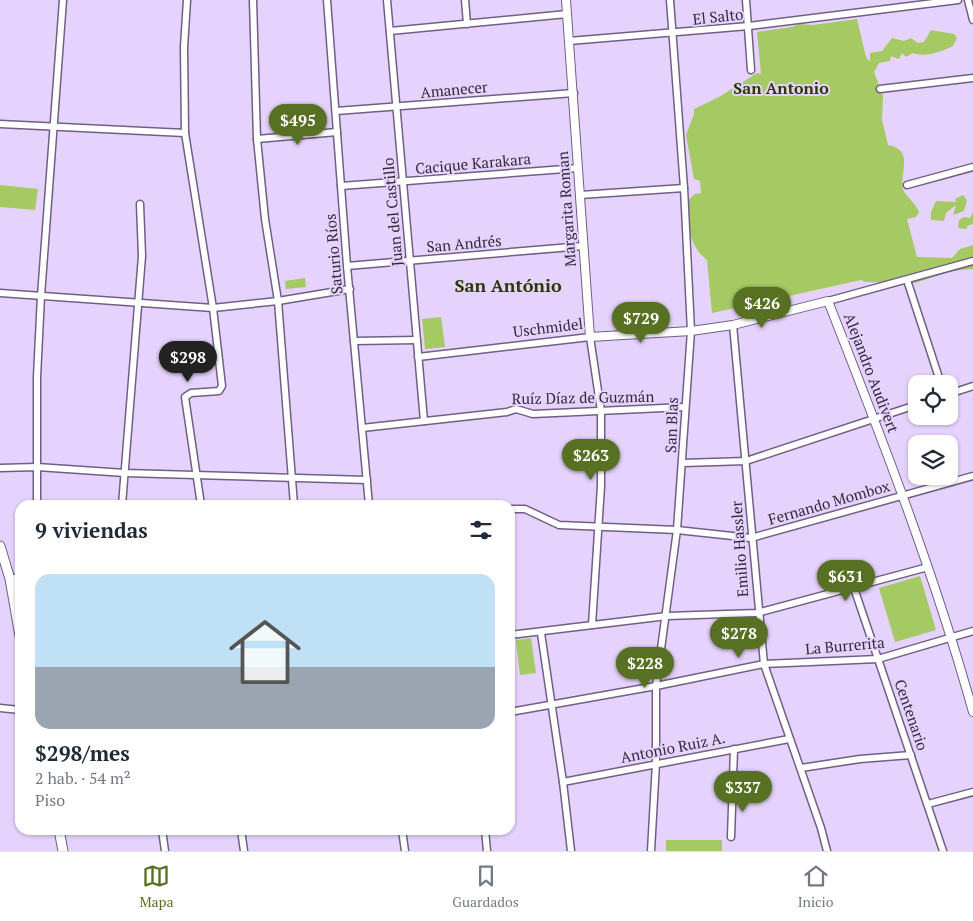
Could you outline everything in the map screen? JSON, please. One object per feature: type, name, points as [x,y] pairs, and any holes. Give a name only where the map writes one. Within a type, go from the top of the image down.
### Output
[{"type":"main road","points":[[0,546],[10,578],[15,607]]},
{"type":"main road","points":[[60,835],[64,851]]},
{"type":"street","points":[[36,500],[37,377],[41,296],[63,0]]},
{"type":"street","points":[[187,0],[184,47],[184,133],[213,308],[222,388],[219,391],[191,393],[185,397],[200,500]]},
{"type":"street","points":[[254,0],[257,139],[265,219],[278,301],[294,500]]},
{"type":"street","name":"Saturio Ríos","points":[[327,0],[346,266],[350,289],[369,500]]},
{"type":"street","name":"Juan del Castillo","points":[[387,0],[424,421]]},
{"type":"street","points":[[465,0],[467,24]]},
{"type":"street","name":"Margarita Roman","points":[[566,0],[590,337],[602,411],[601,486],[592,625]]},
{"type":"street","name":"San Blas","points":[[651,851],[656,763],[656,686],[667,616],[677,530],[691,331],[684,188],[670,0]]},
{"type":"street","points":[[746,0],[751,70]]},
{"type":"street","name":"El Salto","points":[[569,41],[673,34],[958,0]]},
{"type":"street","points":[[968,0],[973,20]]},
{"type":"street","points":[[390,31],[567,14]]},
{"type":"street","points":[[880,89],[973,78]]},
{"type":"street","name":"Amanecer","points":[[336,111],[574,93]]},
{"type":"street","points":[[0,124],[184,133]]},
{"type":"street","points":[[257,139],[337,132]]},
{"type":"street","points":[[907,185],[973,166]]},
{"type":"street","name":"Cacique Karakara","points":[[341,186],[403,183],[578,168]]},
{"type":"street","points":[[580,195],[684,188]]},
{"type":"street","points":[[122,500],[142,256],[140,204]]},
{"type":"street","name":"San Andrés","points":[[346,266],[583,246]]},
{"type":"street","points":[[828,301],[973,261]]},
{"type":"street","points":[[907,280],[938,375]]},
{"type":"street","points":[[0,293],[213,308],[278,301],[350,289]]},
{"type":"street","name":"Uschmidel","points":[[418,357],[590,337],[691,331],[733,325],[828,301]]},
{"type":"street","name":"Alejandro Audivert","points":[[828,301],[928,567],[952,637],[973,712]]},
{"type":"street","name":"Emilio Hassler","points":[[733,325],[746,462],[750,538],[764,664],[822,828],[827,851]]},
{"type":"street","points":[[354,341],[417,340]]},
{"type":"street","points":[[958,391],[973,386]]},
{"type":"street","name":"Ruíz Díaz de Guzmán","points":[[362,428],[507,412],[516,409],[533,414],[685,407]]},
{"type":"street","points":[[683,463],[746,462],[908,408]]},
{"type":"street","points":[[0,468],[37,467],[125,473],[367,480]]},
{"type":"street","name":"Fernando Mombox","points":[[750,538],[973,476]]},
{"type":"street","points":[[515,509],[525,509],[559,525],[677,530],[750,538]]},
{"type":"street","points":[[515,635],[667,616],[757,613],[928,567]]},
{"type":"street","points":[[10,578],[15,578]]},
{"type":"street","name":"Centenario","points":[[854,588],[943,851]]},
{"type":"street","name":"La Burrerita","points":[[515,711],[552,706],[764,664],[878,658],[973,631]]},
{"type":"street","points":[[541,632],[571,851]]},
{"type":"street","points":[[0,708],[15,710]]},
{"type":"street","name":"Antonio Ruiz A.","points":[[563,782],[789,739]]},
{"type":"street","points":[[731,837],[734,749]]},
{"type":"street","points":[[801,768],[860,759],[911,755]]},
{"type":"street","points":[[928,804],[973,792]]},
{"type":"street","points":[[163,835],[165,851]]},
{"type":"street","points":[[242,835],[244,851]]},
{"type":"street","points":[[403,835],[405,851]]},
{"type":"street","points":[[485,835],[487,851]]},
{"type":"green space","points":[[857,19],[866,57],[870,62],[870,53],[882,51],[892,38],[904,41],[911,38],[918,43],[924,42],[931,30],[954,34],[957,38],[953,46],[933,53],[922,55],[913,53],[906,57],[902,53],[899,59],[891,56],[890,61],[879,63],[874,72],[883,96],[882,120],[888,145],[896,148],[904,157],[903,189],[919,212],[916,217],[907,219],[917,257],[952,258],[960,249],[973,245],[973,269],[952,271],[915,283],[865,282],[861,280],[712,313],[707,260],[696,248],[690,234],[686,202],[695,194],[701,193],[700,181],[694,179],[686,135],[694,109],[719,97],[757,73],[761,74],[757,32],[792,27],[799,24],[813,25]]},
{"type":"green space","points":[[0,185],[38,189],[35,210],[0,207]]},
{"type":"green space","points":[[963,195],[967,200],[964,211],[953,215],[956,205],[946,213],[944,221],[931,220],[931,212],[936,201],[956,202],[955,199]]},
{"type":"green space","points":[[973,212],[973,224],[967,226],[967,229],[958,228],[959,220],[964,217],[970,218]]},
{"type":"green space","points":[[305,278],[306,287],[286,289],[285,281]]},
{"type":"green space","points":[[441,317],[445,347],[425,349],[422,319]]},
{"type":"green space","points":[[920,576],[936,630],[895,642],[879,588]]},
{"type":"green space","points":[[531,638],[536,673],[520,675],[516,640]]},
{"type":"green space","points":[[666,840],[722,840],[722,851],[666,851]]},
{"type":"district","name":"San Antonio","points":[[781,88]]},
{"type":"district","name":"San António","points":[[508,286]]}]
